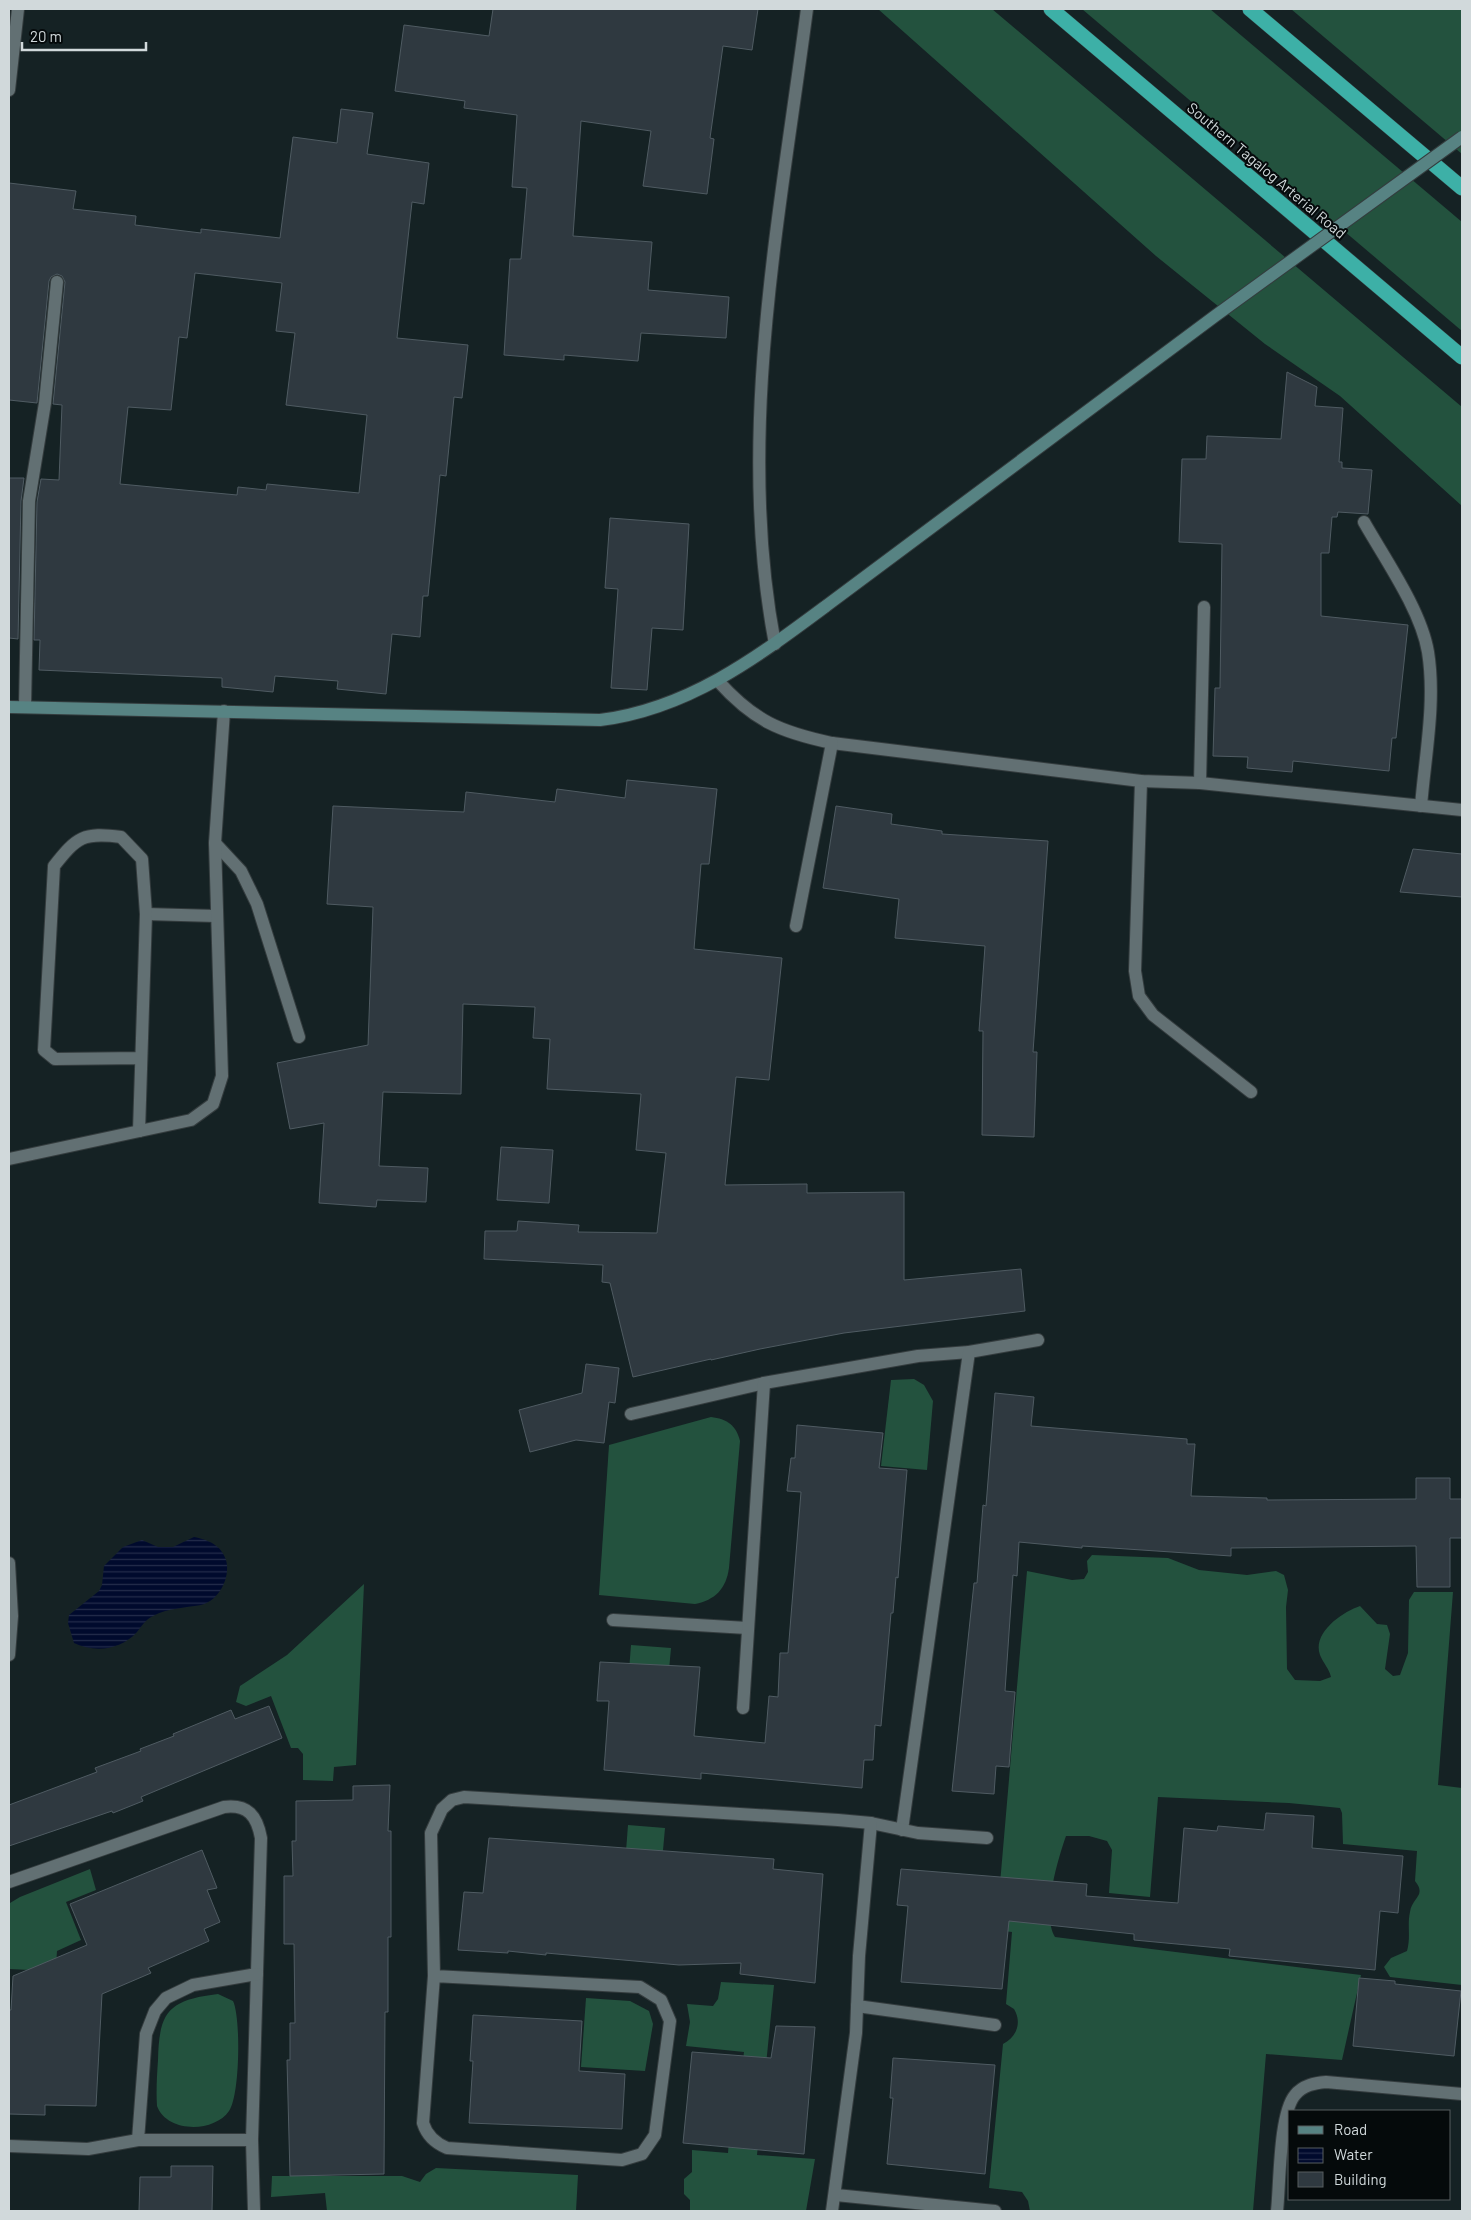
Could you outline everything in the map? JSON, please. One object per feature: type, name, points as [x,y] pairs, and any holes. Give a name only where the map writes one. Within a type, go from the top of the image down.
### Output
[{"type":"highway","name":"Southern Tagalog Arterial Road","points":[[1051,9],[1462,357]]},
{"type":"highway","points":[[1250,9],[1462,188]]},
{"type":"street","points":[[9,90],[18,9]]},
{"type":"street","points":[[775,644],[763,570],[759,501],[759,415],[772,274],[807,9]]},
{"type":"street","points":[[9,707],[600,720],[627,716],[652,709],[718,681],[775,644],[1214,316],[1462,136]]},
{"type":"street","points":[[25,707],[29,501],[45,404],[57,282]]},
{"type":"street","points":[[1364,522],[1413,609],[1428,652],[1430,698],[1420,806]]},
{"type":"street","points":[[1200,782],[1204,608]]},
{"type":"street","points":[[718,681],[740,705],[760,720],[804,737],[832,743],[1141,781],[1200,782],[1462,810]]},
{"type":"street","points":[[9,1159],[190,1120],[213,1104],[222,1076],[215,843],[224,711]]},
{"type":"street","points":[[796,926],[832,743]]},
{"type":"street","points":[[1141,781],[1135,972],[1139,996],[1154,1015],[1251,1092]]},
{"type":"street","points":[[139,1131],[146,914],[142,859],[121,837],[97,834],[72,843],[54,866],[44,1050],[54,1059],[141,1058]]},
{"type":"street","points":[[215,843],[241,871],[257,904],[299,1037]]},
{"type":"street","points":[[146,914],[216,916]]},
{"type":"street","points":[[631,1414],[764,1383],[918,1356],[969,1352],[1038,1340]]},
{"type":"street","points":[[902,1830],[969,1352]]},
{"type":"street","points":[[743,1708],[764,1383]]},
{"type":"street","points":[[9,1563],[12,1616],[9,1655]]},
{"type":"street","points":[[613,1620],[747,1628]]},
{"type":"street","points":[[434,1976],[640,1987],[652,1992],[661,2000],[670,2020],[655,2135],[650,2145],[642,2154],[622,2160],[447,2148],[438,2145],[426,2131],[423,2123],[434,1976],[430,1833],[442,1808],[452,1800],[474,1798],[871,1823],[902,1830],[987,1838]]},
{"type":"street","points":[[9,1882],[224,1807],[242,1807],[254,1816],[261,1838],[252,2140],[254,2211]]},
{"type":"street","points":[[832,2211],[836,2195],[857,2006],[859,1956],[871,1823]]},
{"type":"street","points":[[138,2140],[146,2034],[155,2011],[166,1998],[193,1985],[257,1974]]},
{"type":"street","points":[[857,2006],[994,2025]]},
{"type":"street","points":[[1278,2211],[1285,2113],[1289,2102],[1305,2086],[1326,2082],[1462,2094]]},
{"type":"street","points":[[9,2146],[88,2149],[138,2140],[252,2140]]},
{"type":"street","points":[[836,2195],[995,2211]]},
{"type":"green space","points":[[878,9],[992,9],[1462,407],[1462,506],[1340,396],[1265,344],[1156,256]]},
{"type":"green space","points":[[1082,9],[1210,9],[1462,222],[1462,331]]},
{"type":"green space","points":[[1291,9],[1462,9],[1462,154]]},
{"type":"green space","points":[[914,1379],[924,1385],[933,1401],[927,1470],[881,1466],[891,1380]]},
{"type":"green space","points":[[711,1417],[722,1419],[730,1424],[736,1431],[740,1441],[729,1568],[722,1588],[708,1600],[695,1604],[599,1595],[609,1445]]},
{"type":"green space","points":[[1092,1555],[1168,1558],[1199,1570],[1247,1575],[1276,1571],[1284,1575],[1288,1590],[1286,1607],[1287,1669],[1295,1680],[1320,1681],[1331,1677],[1320,1655],[1320,1639],[1324,1631],[1337,1618],[1360,1606],[1377,1624],[1387,1625],[1390,1634],[1385,1669],[1393,1676],[1400,1675],[1408,1653],[1409,1600],[1414,1592],[1453,1592],[1438,1785],[1462,1788],[1462,1985],[1390,1977],[1384,1967],[1391,1958],[1407,1951],[1411,1907],[1420,1890],[1415,1881],[1417,1851],[1343,1844],[1342,1813],[1340,1808],[1289,1803],[1158,1797],[1150,1897],[1109,1893],[1112,1850],[1107,1841],[1089,1836],[1066,1836],[1055,1872],[1050,1901],[1051,1927],[1055,1937],[1361,1975],[1342,2060],[1266,2054],[1253,2211],[1030,2211],[1028,2201],[1022,2192],[989,2188],[1003,2044],[1015,2033],[1018,2024],[1014,2009],[1006,2004],[1012,1932],[996,1930],[1027,1571],[1072,1580],[1084,1579],[1088,1572],[1087,1561]]},
{"type":"green space","points":[[364,1584],[356,1765],[334,1767],[333,1781],[303,1780],[303,1754],[298,1748],[291,1748],[271,1696],[246,1706],[236,1702],[240,1686],[287,1655]]},
{"type":"green space","points":[[631,1645],[671,1648],[664,1725],[625,1722]]},
{"type":"green space","points":[[628,1825],[665,1828],[658,1906],[622,1904]]},
{"type":"green space","points":[[90,1869],[96,1890],[66,1902],[81,1940],[57,1951],[56,1966],[52,1971],[9,1969],[10,1903],[20,1897]]},
{"type":"green space","points":[[721,1982],[774,1985],[757,2155],[815,2159],[806,2211],[690,2211],[690,2200],[684,2194],[684,2179],[692,2172],[692,2150],[728,2153],[733,2086],[740,2086],[744,2052],[686,2046],[690,2022],[687,2004],[713,2006],[718,1999]]},
{"type":"green space","points":[[218,1994],[233,2001],[236,2010],[238,2056],[233,2103],[229,2111],[222,2118],[213,2123],[191,2127],[180,2125],[162,2115],[157,2106],[157,2077],[161,2030],[170,2011],[178,2005],[188,2000]]},
{"type":"green space","points":[[586,1998],[630,2001],[649,2011],[653,2024],[645,2071],[581,2067]]},
{"type":"green space","points":[[436,2168],[578,2175],[576,2211],[327,2211],[325,2193],[271,2197],[272,2176],[402,2176],[420,2182],[426,2174]]},
{"type":"water","points":[[194,1537],[214,1544],[221,1550],[226,1560],[227,1574],[225,1581],[213,1599],[201,1605],[159,1613],[146,1621],[131,1638],[116,1646],[99,1649],[74,1643],[68,1623],[69,1615],[99,1591],[102,1585],[104,1566],[123,1547],[142,1540],[158,1547],[173,1547]]},
{"type":"building","points":[[493,9],[758,9],[752,50],[723,46],[710,138],[714,139],[707,194],[643,186],[651,131],[581,121],[573,236],[652,242],[648,290],[729,297],[726,338],[641,333],[638,361],[564,355],[564,360],[504,355],[510,259],[521,259],[527,188],[512,187],[517,115],[464,108],[465,101],[395,91],[404,25],[489,36]]},
{"type":"building","points":[[341,109],[373,113],[367,154],[429,163],[424,204],[412,202],[397,338],[468,345],[462,398],[454,397],[446,476],[440,475],[428,596],[423,596],[420,637],[392,634],[386,694],[337,689],[338,681],[275,676],[273,692],[222,687],[222,678],[39,670],[40,640],[34,640],[37,502],[41,479],[59,480],[62,405],[53,404],[65,282],[62,276],[57,274],[51,277],[49,281],[37,403],[9,400],[9,183],[76,191],[73,209],[136,216],[135,225],[201,233],[201,229],[280,238],[293,137],[337,143]],"holes":[[[195,273],[282,283],[276,331],[295,333],[286,405],[367,415],[359,493],[267,484],[266,490],[238,487],[237,495],[120,484],[128,407],[171,410],[179,337],[187,338]]]},
{"type":"building","points":[[1287,372],[1317,387],[1315,406],[1343,408],[1339,462],[1342,462],[1342,468],[1372,470],[1368,514],[1338,512],[1337,517],[1332,517],[1329,553],[1321,553],[1321,616],[1408,625],[1396,738],[1392,738],[1389,771],[1293,761],[1292,772],[1247,768],[1248,757],[1213,756],[1215,688],[1220,688],[1222,544],[1179,542],[1182,459],[1206,459],[1207,436],[1281,439]]},
{"type":"building","points":[[9,478],[24,478],[21,501],[18,639],[9,638]]},
{"type":"building","points":[[610,518],[689,524],[683,630],[652,628],[647,690],[611,688],[618,589],[605,588]]},
{"type":"building","points":[[627,780],[717,789],[709,864],[701,864],[694,949],[782,958],[769,1080],[736,1077],[725,1185],[807,1184],[807,1193],[904,1192],[904,1280],[1021,1269],[1025,1311],[844,1333],[711,1359],[633,1377],[610,1283],[602,1282],[603,1265],[484,1259],[485,1231],[517,1231],[518,1221],[579,1225],[578,1232],[657,1233],[666,1153],[636,1150],[641,1094],[547,1089],[550,1039],[533,1038],[535,1007],[463,1004],[461,1094],[383,1092],[379,1166],[428,1168],[426,1202],[377,1200],[376,1207],[319,1203],[324,1123],[290,1129],[277,1063],[368,1045],[373,907],[327,904],[333,806],[464,812],[466,792],[555,802],[557,789],[625,798]]},
{"type":"building","points":[[836,806],[892,814],[891,824],[942,831],[942,834],[1048,841],[1033,1052],[1037,1052],[1034,1137],[982,1135],[983,1031],[979,1031],[985,946],[895,938],[899,899],[823,888]]},
{"type":"building","points":[[1413,849],[1462,854],[1462,897],[1400,892]]},
{"type":"building","points":[[501,1147],[553,1150],[549,1203],[497,1200]]},
{"type":"building","points":[[586,1364],[619,1368],[615,1403],[609,1402],[604,1443],[576,1440],[530,1452],[519,1410],[582,1393]]},
{"type":"building","points":[[995,1393],[1034,1397],[1031,1426],[1187,1439],[1187,1444],[1195,1444],[1191,1496],[1267,1498],[1267,1500],[1416,1499],[1416,1478],[1450,1478],[1450,1499],[1462,1499],[1462,1538],[1450,1538],[1450,1587],[1417,1587],[1416,1546],[1231,1548],[1231,1556],[1082,1546],[1082,1548],[1019,1542],[1017,1576],[1013,1575],[1005,1691],[1015,1692],[1009,1767],[996,1766],[994,1794],[952,1791],[974,1583],[977,1583],[983,1505],[986,1506]]},
{"type":"building","points":[[797,1425],[883,1433],[879,1468],[907,1470],[898,1578],[896,1577],[893,1613],[891,1613],[881,1726],[875,1725],[873,1760],[864,1760],[862,1788],[701,1773],[701,1779],[604,1770],[609,1701],[597,1701],[600,1662],[700,1667],[694,1736],[765,1743],[769,1696],[778,1697],[780,1653],[788,1653],[801,1492],[787,1491],[791,1458],[795,1458]]},
{"type":"building","points":[[269,1706],[282,1738],[141,1797],[143,1801],[113,1813],[112,1811],[9,1846],[9,1805],[97,1772],[95,1768],[141,1751],[140,1749],[231,1710],[235,1719]]},
{"type":"building","points":[[390,1785],[388,1831],[391,1831],[391,1937],[388,1937],[388,2012],[385,2012],[384,2174],[290,2176],[287,2060],[290,2060],[290,2023],[295,2023],[294,1944],[284,1944],[284,1876],[293,1876],[292,1841],[296,1841],[296,1801],[353,1800],[353,1786]]},
{"type":"building","points":[[1266,1813],[1314,1816],[1312,1848],[1403,1856],[1398,1913],[1380,1911],[1375,1970],[1229,1956],[1230,1949],[1134,1940],[1134,1934],[1009,1921],[1002,1989],[901,1982],[908,1906],[897,1905],[901,1869],[1087,1884],[1086,1896],[1178,1903],[1184,1828],[1217,1831],[1218,1826],[1264,1830]]},
{"type":"building","points":[[489,1838],[774,1859],[773,1869],[823,1874],[815,1983],[740,1974],[741,1963],[679,1965],[546,1953],[546,1955],[508,1951],[508,1953],[458,1950],[464,1892],[483,1893]]},
{"type":"building","points":[[202,1850],[217,1888],[207,1890],[220,1922],[204,1929],[209,1941],[148,1968],[151,1973],[102,1994],[96,2106],[45,2105],[45,2115],[9,2114],[9,2010],[11,2010],[13,1976],[87,1945],[70,1904]]},
{"type":"building","points":[[1359,1978],[1395,1981],[1395,1984],[1461,1991],[1454,2056],[1353,2046]]},
{"type":"building","points":[[473,2015],[582,2021],[579,2071],[625,2074],[622,2129],[469,2123],[473,2061],[470,2061]]},
{"type":"building","points":[[776,2026],[815,2027],[804,2154],[683,2143],[692,2052],[771,2058]]},
{"type":"building","points":[[893,2058],[995,2065],[985,2174],[887,2164],[893,2098],[890,2098]]},
{"type":"building","points":[[171,2166],[213,2166],[212,2211],[139,2211],[140,2177],[171,2177]]}]
